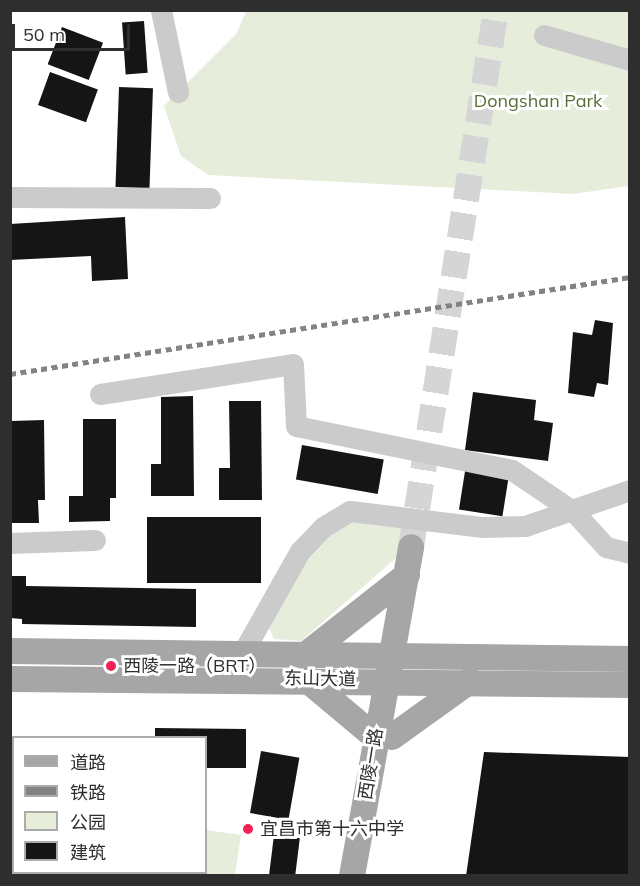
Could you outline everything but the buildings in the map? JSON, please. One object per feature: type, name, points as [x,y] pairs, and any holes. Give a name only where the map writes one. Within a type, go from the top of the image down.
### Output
[{"type":"main road","name":"西陵一路","points":[[369,876],[384,737],[411,547]]},
{"type":"main road","points":[[308,653],[407,575]]},
{"type":"main road","name":"东山大道","points":[[10,651],[243,652],[630,659]]},
{"type":"main road","name":"东山大道","points":[[10,680],[306,679],[630,686]]},
{"type":"main road","points":[[306,679],[384,737],[470,681]]},
{"type":"main road","name":"西陵一路","points":[[352,876],[384,737]]},
{"type":"street","points":[[161,10],[178,93]]},
{"type":"street","points":[[543,35],[630,60]]},
{"type":"street","points":[[10,197],[210,198]]},
{"type":"street","points":[[100,394],[293,364],[296,426],[512,470],[574,512],[606,547],[630,553]]},
{"type":"street","points":[[243,652],[300,551],[323,527],[350,511],[483,527],[525,526],[574,512],[630,490]]},
{"type":"street","points":[[10,543],[95,540]]},
{"type":"green space","name":"Dongshan Park","points":[[246,11],[629,11],[629,186],[573,194],[208,175],[181,156],[164,106],[237,33]]},
{"type":"green space","points":[[353,522],[405,526],[397,557],[301,641],[274,639],[269,628],[290,582],[319,541]]},
{"type":"green space","points":[[207,830],[241,835],[235,875],[168,875],[207,874]]},
{"type":"tunnel","points":[[411,547],[496,10]]},
{"type":"railway","points":[[10,374],[630,277]]},
{"type":"place","name":"西陵一路（BRT）","points":[[111,666]]},
{"type":"place","name":"宜昌市第十六中学","points":[[248,829]]}]
